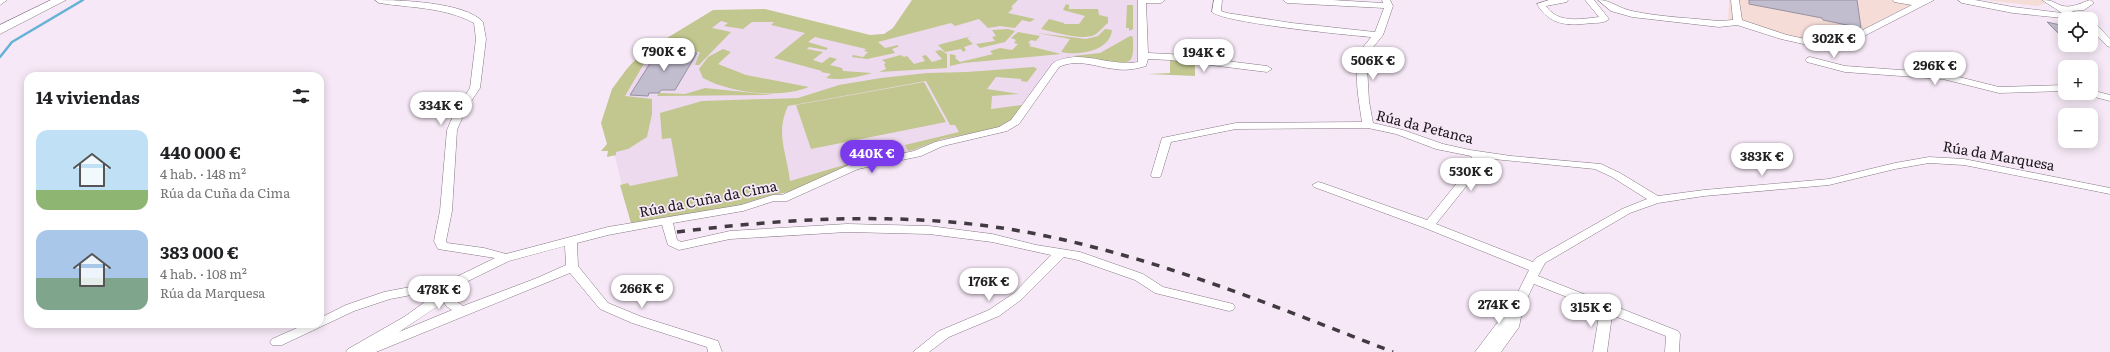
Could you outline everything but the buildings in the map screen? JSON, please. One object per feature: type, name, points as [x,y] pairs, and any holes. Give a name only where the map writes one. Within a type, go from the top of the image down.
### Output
[{"type":"street","points":[[0,29],[54,0]]},
{"type":"street","points":[[0,29],[60,0]]},
{"type":"street","points":[[379,0],[440,8],[467,14],[478,22],[481,39],[475,88],[452,130],[446,211],[440,241],[442,246],[470,251],[496,252],[505,258]]},
{"type":"street","points":[[1143,60],[1142,1],[1161,0]]},
{"type":"street","points":[[1218,0],[1216,12],[1226,15],[1292,26],[1378,35]]},
{"type":"street","points":[[1287,0],[1387,3],[1378,35],[1365,51],[1362,66],[1364,101],[1368,125]]},
{"type":"street","points":[[1564,0],[1541,4],[1544,10],[1554,18],[1568,23],[1605,19],[1588,0]]},
{"type":"street","points":[[1602,0],[1614,10],[1632,14],[1719,24],[1738,22],[1784,37],[1825,48],[1835,48],[1924,2]]},
{"type":"street","points":[[1735,0],[1738,22]]},
{"type":"street","points":[[1897,0],[1924,2]]},
{"type":"street","points":[[1962,0],[2013,10],[2058,15]]},
{"type":"street","points":[[1994,0],[2029,7],[2053,4],[2074,9],[2093,2]]},
{"type":"street","points":[[2077,12],[2093,2]]},
{"type":"street","points":[[2087,12],[2093,6],[2093,2]]},
{"type":"street","points":[[2053,4],[2064,12]]},
{"type":"street","points":[[2098,31],[2110,43]]},
{"type":"street","points":[[2098,37],[2103,41],[2110,43]]},
{"type":"street","points":[[2098,39],[2110,52]]},
{"type":"street","name":"Rúa da Cuña da Cima","points":[[453,286],[505,258],[571,242],[608,231],[743,208],[773,198],[783,198],[855,166],[917,154],[939,144],[1003,129],[1015,122],[1056,65],[1063,60],[1076,58],[1124,67],[1143,60],[1170,57],[1267,69]]},
{"type":"street","points":[[1810,60],[1845,69],[1918,73],[1943,76],[1999,90],[2058,88]]},
{"type":"street","points":[[2098,95],[2110,98]]},
{"type":"street","name":"Rúa da Petanca","points":[[1156,175],[1166,140],[1236,126],[1368,125],[1399,132],[1440,147],[1475,154],[1511,159],[1597,166],[1616,175],[1656,200]]},
{"type":"street","points":[[1429,225],[1480,162],[1475,154]]},
{"type":"street","name":"Rúa da Marquesa","points":[[1482,352],[1518,304],[1540,261],[1626,211],[1656,200],[1704,193],[1829,182],[1895,166],[1929,160],[1964,162],[2110,191]]},
{"type":"street","points":[[1318,186],[1429,225],[1607,308],[1673,334],[1672,352]]},
{"type":"street","points":[[667,222],[672,242],[679,246],[730,235],[847,228],[937,231],[992,238],[1036,249],[1080,256],[1139,277],[1159,290],[1229,307]]},
{"type":"street","points":[[571,242],[572,267],[604,306],[637,320],[713,344],[715,352]]},
{"type":"street","points":[[920,352],[944,334],[994,313],[1018,296],[1044,268],[1061,253]]},
{"type":"street","points":[[363,352],[462,311],[541,282],[572,267]]},
{"type":"street","points":[[453,286],[450,303],[462,311]]},
{"type":"street","points":[[324,321],[350,308],[388,295],[435,287],[453,286]]},
{"type":"street","points":[[353,352],[402,324],[453,286]]},
{"type":"street","name":"Rúa da Marquesa","points":[[1494,352],[1513,327],[1518,304]]},
{"type":"street","points":[[1600,352],[1607,308]]},
{"type":"street","points":[[277,342],[310,328]]},
{"type":"shaded area","points":[[912,0],[1138,0],[1138,59],[1131,64],[1071,57],[1060,59],[1050,67],[1012,122],[920,149],[858,164],[802,189],[767,196],[733,209],[631,223],[607,123],[634,64],[672,37],[715,10],[769,13],[870,35],[884,34],[893,28]]},
{"type":"shaded area","points":[[1729,0],[1920,0],[1874,24],[1841,48],[1823,49],[1728,22]]},
{"type":"shaded area","points":[[1986,0],[2042,0],[2046,3],[2037,6]]},
{"type":"green space","points":[[912,0],[1018,0],[1011,7],[1013,8],[1008,13],[1035,19],[1030,22],[1022,20],[1015,28],[1000,26],[988,28],[979,19],[955,26],[951,23],[878,42],[885,48],[898,45],[898,47],[892,49],[895,53],[867,59],[852,57],[853,55],[863,57],[868,52],[864,51],[866,49],[815,37],[808,42],[828,48],[826,50],[809,47],[807,49],[823,52],[813,60],[822,63],[830,57],[837,59],[830,65],[842,68],[843,71],[872,73],[843,79],[826,78],[831,74],[774,58],[805,33],[771,25],[774,22],[752,22],[743,29],[724,26],[728,23],[721,21],[712,28],[731,32],[699,65],[695,65],[700,52],[676,52],[677,49],[656,48],[652,50],[625,96],[652,99],[652,114],[647,137],[628,149],[616,152],[616,155],[607,157],[608,151],[601,151],[607,144],[601,123],[612,89],[626,70],[633,62],[667,38],[713,10],[765,9],[870,35],[884,34],[893,28]]},
{"type":"green space","points":[[1066,4],[1069,5],[1069,9],[1098,9],[1099,15],[1108,17],[1108,23],[1096,34],[1084,37],[1069,36],[1041,29],[1049,19],[1064,24],[1079,24],[1085,16],[1063,10]]},
{"type":"green space","points":[[1127,5],[1133,5],[1133,29],[1129,31],[1129,28],[1126,28]]},
{"type":"green space","points":[[1008,29],[1015,31],[1005,42],[980,48],[976,44],[995,41],[992,37],[996,36],[992,30]]},
{"type":"green space","points":[[1105,29],[1112,30],[1106,43],[1092,50],[1076,53],[1061,52],[1070,39],[1037,33],[1086,39],[1098,36]]},
{"type":"green space","points":[[1018,32],[1040,36],[1036,41],[1031,40],[1028,43],[1031,44],[1029,46],[1061,54],[963,63],[950,66],[950,54],[955,55],[955,58],[960,62],[993,54],[990,51],[1000,48],[1012,50],[1018,44],[1014,43],[1016,40],[1011,38]]},
{"type":"green space","points":[[972,36],[967,38],[973,44],[964,47],[966,50],[963,52],[961,49],[945,52],[938,45]]},
{"type":"green space","points":[[1130,36],[1133,37],[1133,51],[1131,59],[1127,62],[1112,63],[1073,56],[1100,53]]},
{"type":"green space","points":[[723,49],[731,52],[718,64],[746,75],[809,87],[784,93],[755,93],[727,87],[703,78],[699,69],[708,57]]},
{"type":"green space","points":[[941,50],[947,54],[947,68],[879,72],[886,69],[884,64],[886,63],[882,60],[901,55],[904,57],[907,56],[914,64],[925,61],[922,56],[926,55],[932,62],[942,59],[935,51]]},
{"type":"green space","points":[[1170,57],[1195,62],[1195,76],[1148,74],[1170,73]]},
{"type":"green space","points":[[1034,67],[1037,69],[1027,82],[1021,81],[1021,79],[996,77],[987,89],[1019,94],[992,96],[991,109],[1022,105],[1012,122],[995,129],[942,139],[908,151],[905,145],[959,132],[955,125],[950,125],[926,81],[788,106],[784,116],[782,135],[790,181],[854,162],[800,190],[767,196],[733,209],[631,223],[620,185],[628,183],[630,186],[678,176],[671,138],[662,139],[660,113],[702,101],[798,98],[839,85],[881,78],[927,73],[967,72]]},
{"type":"green space","points":[[924,82],[946,122],[811,149],[796,105]]},
{"type":"green space","points":[[705,88],[773,95],[657,96],[659,93],[685,94]]},
{"type":"waterway","points":[[0,57],[12,42],[83,0]]},
{"type":"railway","points":[[677,232],[769,223],[862,219],[908,219],[954,222],[1000,228],[1046,236],[1135,258],[1222,287],[1393,352]]}]
